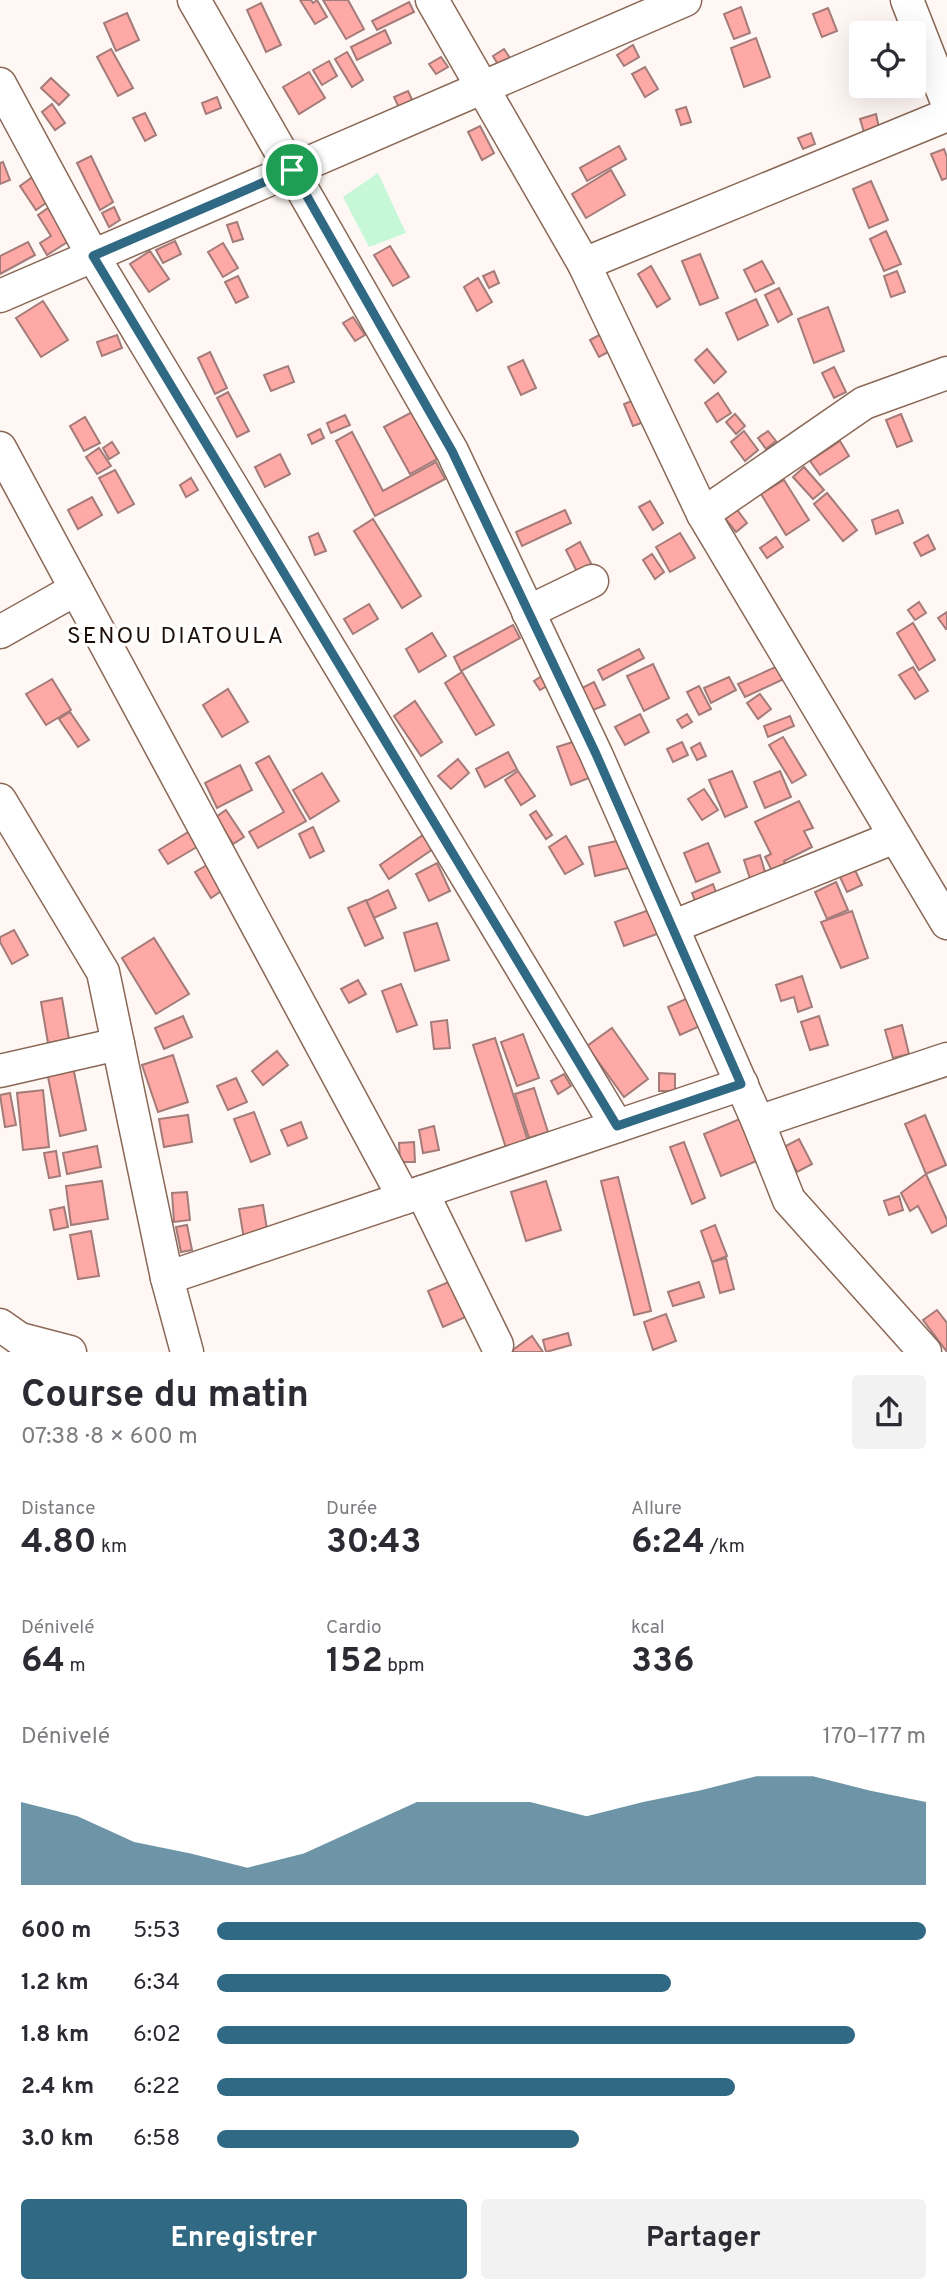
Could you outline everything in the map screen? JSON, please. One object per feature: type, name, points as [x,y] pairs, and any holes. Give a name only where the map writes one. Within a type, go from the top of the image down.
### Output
[{"type":"street","points":[[194,0],[452,451],[596,754],[758,1122],[789,1200],[925,1352]]},
{"type":"street","points":[[432,0],[584,264],[703,514],[947,923]]},
{"type":"street","points":[[0,296],[685,0]]},
{"type":"street","points":[[907,0],[947,102]]},
{"type":"street","points":[[0,84],[93,256],[617,1126]]},
{"type":"street","points":[[584,264],[947,115]]},
{"type":"street","points":[[703,514],[864,403],[947,373]]},
{"type":"street","points":[[0,448],[76,590],[497,1345]]},
{"type":"street","points":[[528,612],[593,581]]},
{"type":"street","points":[[0,632],[76,590]]},
{"type":"street","points":[[0,800],[103,972],[167,1278],[187,1352]]},
{"type":"street","points":[[673,927],[895,837]]},
{"type":"street","points":[[0,1071],[118,1044]]},
{"type":"street","points":[[758,1122],[947,1059]]},
{"type":"street","points":[[167,1278],[741,1084]]},
{"type":"street","points":[[0,1325],[20,1339],[70,1352]]},
{"type":"green space","points":[[378,173],[406,233],[369,247],[343,197]]},
{"type":"building","points":[[300,0],[311,0],[313,3],[317,0],[327,17],[315,24]]},
{"type":"building","points":[[323,0],[348,0],[364,29],[346,39]]},
{"type":"building","points":[[409,2],[414,12],[377,30],[372,21]]},
{"type":"building","points":[[261,3],[281,45],[266,52],[247,10]]},
{"type":"building","points":[[741,7],[750,33],[734,39],[724,14]]},
{"type":"building","points":[[828,8],[837,31],[822,37],[813,14]]},
{"type":"building","points":[[127,13],[139,40],[116,51],[104,23]]},
{"type":"building","points":[[385,30],[391,43],[357,60],[351,47]]},
{"type":"building","points":[[756,38],[770,77],[744,87],[731,48]]},
{"type":"building","points":[[633,45],[639,57],[624,66],[617,55]]},
{"type":"building","points":[[111,49],[133,88],[118,96],[97,57]]},
{"type":"building","points":[[504,49],[512,61],[500,68],[493,56]]},
{"type":"building","points":[[347,52],[363,80],[352,87],[335,59]]},
{"type":"building","points":[[441,57],[448,67],[436,74],[429,64]]},
{"type":"building","points":[[329,61],[337,76],[322,85],[313,70]]},
{"type":"building","points":[[645,67],[658,89],[645,97],[632,74]]},
{"type":"building","points":[[309,72],[325,98],[299,114],[283,87]]},
{"type":"building","points":[[51,78],[69,95],[59,105],[41,88]]},
{"type":"building","points":[[408,91],[414,104],[400,110],[394,97]]},
{"type":"building","points":[[217,97],[221,108],[206,114],[202,103]]},
{"type":"building","points":[[52,104],[65,123],[55,130],[42,112]]},
{"type":"building","points":[[686,107],[691,122],[681,125],[676,110]]},
{"type":"building","points":[[145,113],[156,135],[145,141],[133,118]]},
{"type":"building","points":[[876,114],[879,128],[864,132],[860,119]]},
{"type":"building","points":[[480,126],[494,153],[482,160],[468,132]]},
{"type":"building","points":[[811,133],[815,144],[803,149],[798,138]]},
{"type":"building","points":[[619,146],[626,159],[587,181],[580,168]]},
{"type":"building","points":[[944,149],[947,157],[947,178],[942,180],[931,154]]},
{"type":"building","points":[[91,156],[113,202],[100,210],[77,163]]},
{"type":"building","points":[[3,162],[10,180],[0,184],[0,163]]},
{"type":"building","points":[[611,170],[625,195],[586,218],[572,194]]},
{"type":"building","points":[[34,176],[50,200],[36,210],[20,186]]},
{"type":"building","points":[[871,181],[888,220],[869,228],[853,189]]},
{"type":"building","points":[[114,207],[120,220],[109,227],[102,213]]},
{"type":"building","points":[[48,208],[69,241],[47,255],[40,243],[51,236],[38,215]]},
{"type":"building","points":[[237,222],[243,239],[233,242],[227,225]]},
{"type":"building","points":[[886,231],[901,264],[884,271],[870,239]]},
{"type":"building","points":[[175,241],[181,254],[163,263],[156,250]]},
{"type":"building","points":[[28,242],[35,255],[0,274],[0,256]]},
{"type":"building","points":[[223,243],[238,268],[223,277],[208,252]]},
{"type":"building","points":[[390,246],[409,277],[393,286],[374,255]]},
{"type":"building","points":[[150,251],[169,279],[149,292],[130,264]]},
{"type":"building","points":[[700,254],[718,298],[700,305],[682,261]]},
{"type":"building","points":[[762,261],[774,283],[755,292],[744,270]]},
{"type":"building","points":[[651,266],[670,299],[657,307],[638,274]]},
{"type":"building","points":[[494,271],[499,283],[489,288],[483,276]]},
{"type":"building","points":[[897,271],[905,292],[891,297],[884,276]]},
{"type":"building","points":[[238,276],[248,297],[236,303],[225,282]]},
{"type":"building","points":[[478,278],[492,302],[477,311],[464,287]]},
{"type":"building","points":[[779,288],[792,314],[778,322],[765,295]]},
{"type":"building","points":[[756,299],[768,325],[738,340],[726,313]]},
{"type":"building","points":[[43,301],[68,340],[41,357],[16,318]]},
{"type":"building","points":[[828,307],[844,351],[814,363],[798,319]]},
{"type":"building","points":[[353,317],[365,335],[355,341],[343,323]]},
{"type":"building","points":[[601,334],[610,351],[599,357],[590,340]]},
{"type":"building","points":[[117,335],[122,348],[102,356],[97,342]]},
{"type":"building","points":[[707,349],[726,372],[714,383],[695,360]]},
{"type":"building","points":[[210,352],[227,388],[215,394],[198,358]]},
{"type":"building","points":[[523,360],[536,388],[521,395],[508,367]]},
{"type":"building","points":[[288,366],[294,382],[271,391],[264,375]]},
{"type":"building","points":[[834,367],[846,392],[834,398],[822,373]]},
{"type":"building","points":[[228,392],[249,431],[237,437],[217,398]]},
{"type":"building","points":[[718,393],[731,413],[717,422],[705,403]]},
{"type":"building","points":[[639,398],[647,421],[633,426],[624,404]]},
{"type":"building","points":[[412,412],[437,459],[410,474],[384,427]]},
{"type":"building","points":[[735,414],[745,426],[736,434],[726,422]]},
{"type":"building","points":[[901,414],[912,441],[897,447],[886,420]]},
{"type":"building","points":[[345,415],[350,425],[331,433],[327,423]]},
{"type":"building","points":[[85,417],[100,443],[84,451],[70,426]]},
{"type":"building","points":[[320,429],[324,438],[312,444],[308,435]]},
{"type":"building","points":[[744,431],[758,450],[745,461],[731,442]]},
{"type":"building","points":[[768,431],[776,441],[766,449],[758,438]]},
{"type":"building","points":[[352,432],[383,491],[436,462],[445,479],[375,516],[336,441]]},
{"type":"building","points":[[840,441],[849,456],[820,475],[810,461]]},
{"type":"building","points":[[112,442],[119,453],[109,459],[103,448]]},
{"type":"building","points":[[99,448],[111,466],[97,474],[86,457]]},
{"type":"building","points":[[280,454],[290,474],[265,487],[255,467]]},
{"type":"building","points":[[804,467],[824,490],[813,499],[793,477]]},
{"type":"building","points":[[115,470],[134,504],[118,513],[99,478]]},
{"type":"building","points":[[191,478],[198,490],[186,497],[180,485]]},
{"type":"building","points":[[784,480],[809,520],[786,535],[761,494]]},
{"type":"building","points":[[827,493],[857,530],[843,541],[814,504]]},
{"type":"building","points":[[92,497],[102,515],[78,529],[68,510]]},
{"type":"building","points":[[650,501],[663,523],[653,530],[639,507]]},
{"type":"building","points":[[735,507],[747,523],[736,532],[723,516]]},
{"type":"building","points":[[565,510],[571,523],[522,546],[516,532]]},
{"type":"building","points":[[898,510],[903,523],[876,534],[872,520]]},
{"type":"building","points":[[373,519],[421,596],[402,608],[354,531]]},
{"type":"building","points":[[318,533],[326,551],[315,555],[309,537]]},
{"type":"building","points":[[680,533],[695,558],[670,572],[656,547]]},
{"type":"building","points":[[928,535],[935,549],[921,556],[914,543]]},
{"type":"building","points":[[776,537],[783,547],[767,558],[760,548]]},
{"type":"building","points":[[580,542],[597,575],[582,582],[566,550]]},
{"type":"building","points":[[652,554],[664,572],[655,579],[643,560]]},
{"type":"building","points":[[919,602],[926,613],[915,620],[908,610]]},
{"type":"building","points":[[369,604],[378,619],[353,634],[344,619]]},
{"type":"building","points":[[947,612],[947,629],[946,629],[938,618]]},
{"type":"building","points":[[913,623],[935,660],[919,670],[897,633]]},
{"type":"building","points":[[513,625],[520,638],[461,671],[454,657]]},
{"type":"building","points":[[432,633],[446,656],[419,672],[406,649]]},
{"type":"building","points":[[639,649],[644,658],[603,680],[598,670]]},
{"type":"building","points":[[653,664],[669,698],[644,711],[627,676]]},
{"type":"building","points":[[780,665],[786,678],[745,697],[738,684]]},
{"type":"building","points":[[913,667],[928,691],[915,699],[899,675]]},
{"type":"building","points":[[462,672],[494,725],[476,735],[445,683]]},
{"type":"building","points":[[548,672],[554,682],[540,690],[534,681]]},
{"type":"building","points":[[729,677],[736,690],[711,703],[704,688]]},
{"type":"building","points":[[52,679],[71,710],[46,725],[26,694]]},
{"type":"building","points":[[594,682],[605,705],[591,711],[580,689]]},
{"type":"building","points":[[699,686],[711,709],[699,715],[687,692]]},
{"type":"building","points":[[228,689],[248,722],[222,737],[203,705]]},
{"type":"building","points":[[760,694],[771,709],[758,719],[747,703]]},
{"type":"building","points":[[415,701],[442,742],[421,756],[394,716]]},
{"type":"building","points":[[70,712],[89,740],[78,747],[59,719]]},
{"type":"building","points":[[640,714],[649,732],[625,745],[615,727]]},
{"type":"building","points":[[687,714],[692,722],[682,728],[677,720]]},
{"type":"building","points":[[790,716],[794,726],[768,737],[764,726]]},
{"type":"building","points":[[783,737],[806,775],[792,783],[769,745]]},
{"type":"building","points":[[576,741],[589,778],[571,785],[557,747]]},
{"type":"building","points":[[682,742],[688,755],[673,762],[667,749]]},
{"type":"building","points":[[700,743],[706,756],[697,760],[691,748]]},
{"type":"building","points":[[508,752],[517,769],[485,787],[476,769]]},
{"type":"building","points":[[269,756],[306,821],[258,848],[249,832],[284,812],[256,763]]},
{"type":"building","points":[[458,759],[469,773],[451,789],[438,776]]},
{"type":"building","points":[[240,765],[252,790],[217,808],[205,783]]},
{"type":"building","points":[[518,771],[535,796],[521,805],[505,780]]},
{"type":"building","points":[[732,771],[747,807],[725,817],[709,780]]},
{"type":"building","points":[[780,771],[791,797],[765,808],[754,782]]},
{"type":"building","points":[[322,773],[339,801],[310,819],[293,790]]},
{"type":"building","points":[[704,789],[718,810],[702,820],[688,799]]},
{"type":"building","points":[[799,801],[813,828],[804,831],[812,847],[784,861],[788,870],[775,877],[765,857],[771,854],[755,822]]},
{"type":"building","points":[[226,810],[244,837],[233,844],[216,817]]},
{"type":"building","points":[[536,811],[552,835],[546,839],[530,815]]},
{"type":"building","points":[[198,826],[207,841],[168,864],[159,850]]},
{"type":"building","points":[[313,827],[324,851],[310,858],[299,834]]},
{"type":"building","points":[[423,835],[433,849],[389,879],[380,865]]},
{"type":"building","points":[[566,836],[583,864],[565,874],[549,847]]},
{"type":"building","points":[[626,839],[632,867],[595,876],[589,847]]},
{"type":"building","points":[[708,843],[720,872],[696,882],[684,853]]},
{"type":"building","points":[[760,855],[768,882],[753,888],[744,860]]},
{"type":"building","points":[[212,862],[227,887],[211,898],[195,872]]},
{"type":"building","points":[[437,863],[450,891],[429,901],[416,874]]},
{"type":"building","points":[[855,870],[862,885],[847,892],[840,877]]},
{"type":"building","points":[[836,882],[848,910],[827,919],[815,892]]},
{"type":"building","points":[[713,884],[720,903],[699,911],[692,893]]},
{"type":"building","points":[[388,890],[396,908],[374,918],[366,901]]},
{"type":"building","points":[[366,900],[383,938],[365,946],[348,908]]},
{"type":"building","points":[[652,909],[660,933],[624,946],[615,922]]},
{"type":"building","points":[[852,911],[868,958],[841,968],[821,922]]},
{"type":"building","points":[[437,923],[449,960],[415,971],[404,933]]},
{"type":"building","points":[[14,930],[28,955],[12,964],[0,937]]},
{"type":"building","points":[[154,938],[189,994],[156,1014],[122,958]]},
{"type":"building","points":[[802,976],[812,1007],[798,1012],[794,997],[781,1001],[776,985]]},
{"type":"building","points":[[358,980],[366,994],[349,1003],[341,989]]},
{"type":"building","points":[[401,984],[417,1025],[397,1032],[382,991]]},
{"type":"building","points":[[62,998],[69,1039],[48,1043],[41,1002]]},
{"type":"building","points":[[688,998],[700,1026],[680,1035],[668,1007]]},
{"type":"building","points":[[183,1016],[192,1037],[164,1049],[155,1028]]},
{"type":"building","points":[[819,1016],[828,1045],[810,1050],[801,1022]]},
{"type":"building","points":[[447,1020],[450,1048],[434,1049],[431,1022]]},
{"type":"building","points":[[902,1025],[909,1054],[893,1058],[885,1030]]},
{"type":"building","points":[[612,1028],[648,1079],[624,1097],[587,1046]]},
{"type":"building","points":[[523,1034],[539,1078],[517,1086],[501,1042]]},
{"type":"building","points":[[495,1038],[528,1141],[506,1148],[473,1045]]},
{"type":"building","points":[[277,1051],[288,1065],[263,1085],[252,1071]]},
{"type":"building","points":[[173,1055],[188,1102],[158,1112],[142,1065]]},
{"type":"building","points":[[73,1067],[86,1130],[60,1136],[47,1072]]},
{"type":"building","points":[[659,1073],[675,1074],[675,1091],[659,1091]]},
{"type":"building","points":[[564,1074],[571,1086],[558,1094],[551,1081]]},
{"type":"building","points":[[236,1078],[247,1102],[228,1110],[217,1086]]},
{"type":"building","points":[[534,1088],[548,1132],[529,1138],[515,1094]]},
{"type":"building","points":[[43,1090],[49,1147],[23,1150],[17,1093]]},
{"type":"building","points":[[10,1093],[16,1125],[5,1127],[0,1095]]},
{"type":"building","points":[[254,1112],[270,1154],[251,1162],[234,1119]]},
{"type":"building","points":[[188,1115],[192,1142],[164,1147],[159,1119]]},
{"type":"building","points":[[925,1115],[946,1165],[926,1174],[905,1124]]},
{"type":"building","points":[[742,1118],[759,1160],[721,1176],[704,1134]]},
{"type":"building","points":[[301,1122],[307,1138],[288,1146],[281,1130]]},
{"type":"building","points":[[434,1126],[439,1150],[423,1153],[419,1130]]},
{"type":"building","points":[[799,1139],[812,1164],[797,1172],[784,1147]]},
{"type":"building","points":[[414,1142],[415,1162],[400,1162],[399,1143]]},
{"type":"building","points":[[684,1142],[705,1198],[692,1204],[670,1147]]},
{"type":"building","points":[[97,1146],[101,1167],[67,1174],[63,1153]]},
{"type":"building","points":[[56,1151],[60,1176],[49,1178],[44,1153]]},
{"type":"building","points":[[926,1174],[947,1220],[947,1225],[932,1233],[918,1206],[910,1211],[901,1193]]},
{"type":"building","points":[[618,1177],[651,1311],[634,1315],[601,1181]]},
{"type":"building","points":[[102,1181],[108,1219],[71,1225],[66,1186]]},
{"type":"building","points":[[546,1181],[561,1230],[526,1241],[511,1192]]},
{"type":"building","points":[[187,1192],[190,1220],[174,1222],[172,1193]]},
{"type":"building","points":[[899,1196],[903,1210],[889,1215],[884,1201]]},
{"type":"building","points":[[263,1205],[268,1235],[244,1239],[239,1209]]},
{"type":"building","points":[[64,1207],[68,1227],[54,1230],[50,1210]]},
{"type":"building","points":[[187,1225],[192,1250],[181,1252],[176,1227]]},
{"type":"building","points":[[715,1225],[727,1256],[712,1262],[701,1231]]},
{"type":"building","points":[[91,1231],[99,1276],[78,1279],[70,1235]]},
{"type":"building","points":[[726,1258],[734,1289],[720,1293],[712,1262]]},
{"type":"building","points":[[462,1276],[477,1312],[443,1327],[428,1291]]},
{"type":"building","points":[[699,1282],[704,1297],[673,1306],[668,1292]]},
{"type":"building","points":[[937,1310],[947,1323],[947,1352],[923,1320]]},
{"type":"building","points":[[666,1314],[676,1341],[653,1350],[644,1322]]},
{"type":"building","points":[[568,1333],[571,1345],[546,1352],[543,1340]]},
{"type":"building","points":[[532,1336],[543,1352],[510,1352]]},
{"type":"district","name":"SENOU DIATOULA","points":[[176,637]]},
{"type":"route","points":[[292,170],[452,451],[596,754],[741,1084],[617,1126],[93,256],[292,170]]}]
